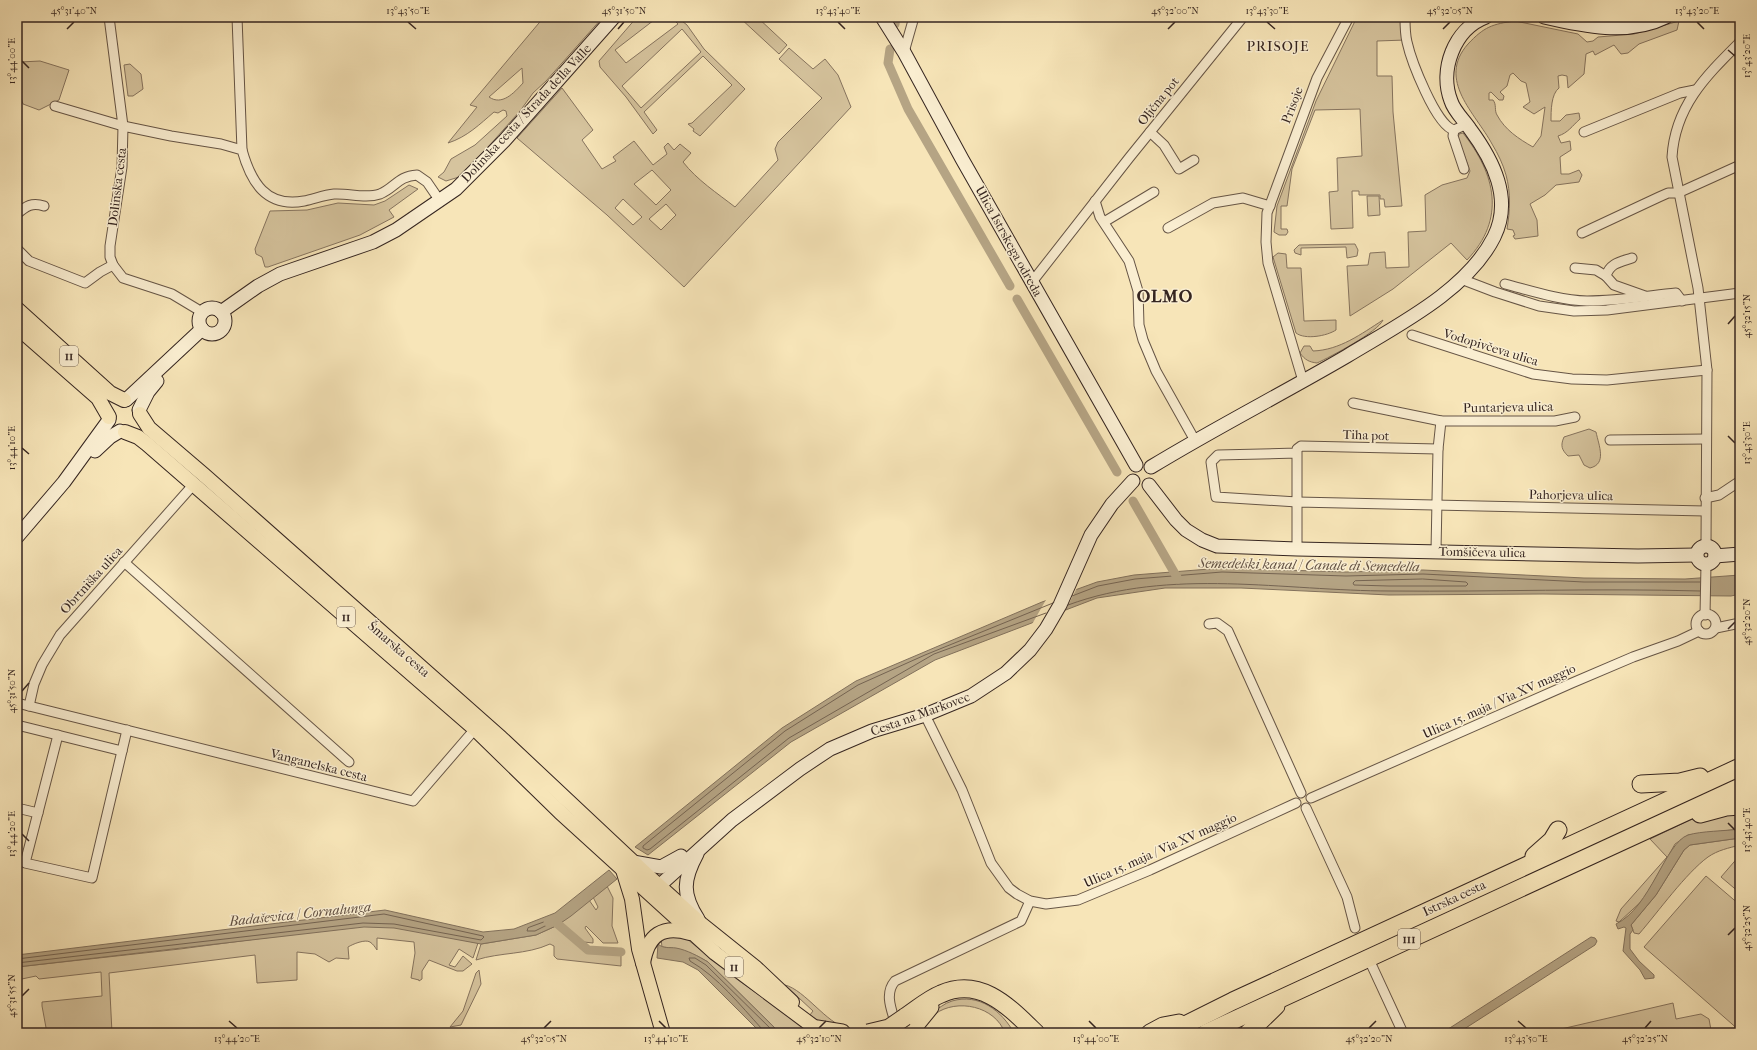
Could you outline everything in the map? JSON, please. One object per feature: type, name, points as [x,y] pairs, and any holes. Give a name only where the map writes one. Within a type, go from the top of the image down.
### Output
[{"type":"highway","points":[[1641,784],[1680,782],[1701,777],[1721,769],[1740,766]]},
{"type":"highway","name":"Istrska cesta","points":[[1169,1033],[1740,766]]},
{"type":"highway","name":"Istrska cesta","points":[[1206,1033],[1740,786]]},
{"type":"highway","points":[[1656,825],[1671,826],[1710,810],[1740,806]]},
{"type":"highway","points":[[1520,868],[1548,843],[1558,830]]},
{"type":"highway","points":[[907,1023],[940,994],[961,990],[980,991],[999,999],[1036,1033]]},
{"type":"highway","points":[[1248,1033],[1267,1013],[1291,993]]},
{"type":"highway","points":[[868,1033],[907,1023],[946,998],[969,996],[992,1002],[1004,1011],[1013,1021],[1018,1033]]},
{"type":"highway","points":[[1150,1033],[1164,1026],[1177,1023],[1188,1023]]},
{"type":"highway","points":[[815,1027],[842,1033]]},
{"type":"main road","name":"11","points":[[17,310],[113,395],[133,403],[139,412]]},
{"type":"main road","name":"11","points":[[17,327],[98,398],[113,427],[122,431]]},
{"type":"main road","points":[[109,419],[109,412],[114,404],[125,400]]},
{"type":"main road","points":[[122,431],[134,428],[140,419],[139,412]]},
{"type":"main road","name":"Šmarska cesta","points":[[139,412],[148,428],[204,475],[501,738],[627,865]]},
{"type":"main road","name":"Šmarska cesta","points":[[122,431],[143,441],[194,484],[475,729],[560,812],[627,865],[655,890]]},
{"type":"main road","points":[[627,865],[637,937],[643,964],[663,1033]]},
{"type":"main road","name":"11","points":[[655,890],[697,929],[715,953],[815,1027]]},
{"type":"main road","points":[[637,937],[641,910],[655,890]]},
{"type":"main road","points":[[643,964],[645,951],[650,943],[664,930],[697,929]]},
{"type":"street","name":"Dolinska cesta","points":[[109,17],[123,126],[122,167],[110,246],[110,257],[113,266]]},
{"type":"street","points":[[237,17],[242,150],[250,176],[258,187],[268,196],[288,202],[303,201],[339,194],[374,196],[386,191],[404,177],[417,175],[427,182],[440,201]]},
{"type":"street","name":"Dolinska cesta / Strada della Valle","points":[[221,312],[258,286],[280,274],[373,242],[396,230],[456,190],[504,141],[614,17]]},
{"type":"street","name":"Ulica Istrskega odreda","points":[[882,17],[904,52],[1136,465]]},
{"type":"street","points":[[904,52],[914,17]]},
{"type":"street","name":"Oljčna pot","points":[[1032,282],[1243,17]]},
{"type":"street","name":"Prisoje","points":[[1303,381],[1268,262],[1266,231],[1267,213],[1317,78],[1349,17]]},
{"type":"street","points":[[1404,17],[1406,41],[1421,82],[1445,126],[1454,130],[1467,124]]},
{"type":"street","points":[[1151,467],[1303,381],[1417,313],[1461,279],[1486,251],[1495,236],[1500,220],[1501,210],[1499,185],[1494,167],[1484,148],[1451,102],[1447,85],[1447,68],[1456,44],[1472,26],[1484,17]]},
{"type":"street","points":[[1544,17],[1587,27],[1623,28],[1649,23],[1666,17]]},
{"type":"street","points":[[1705,615],[1706,563],[1712,548],[1706,545],[1705,511],[1707,370],[1699,298],[1672,157],[1673,138],[1679,119],[1695,90],[1707,75],[1740,42]]},
{"type":"street","points":[[1584,132],[1680,93],[1695,90]]},
{"type":"street","points":[[55,106],[123,126],[221,144],[242,150]]},
{"type":"street","points":[[1454,130],[1453,136],[1464,169]]},
{"type":"street","points":[[1150,132],[1164,145],[1179,169],[1194,160]]},
{"type":"street","points":[[1582,233],[1668,193],[1678,193],[1740,165]]},
{"type":"street","points":[[1104,222],[1154,192]]},
{"type":"street","points":[[1168,228],[1213,203],[1243,198],[1270,206]]},
{"type":"street","points":[[1095,201],[1104,222],[1130,261],[1138,291],[1139,326],[1143,340],[1156,371],[1193,437]]},
{"type":"street","points":[[17,214],[26,206],[36,204],[44,206]]},
{"type":"street","points":[[17,249],[28,261],[85,283],[100,272],[113,266],[123,278],[172,294],[202,312]]},
{"type":"street","points":[[1606,276],[1608,270],[1615,263],[1632,258]]},
{"type":"street","points":[[1575,268],[1596,270],[1606,276],[1614,285],[1646,296]]},
{"type":"street","points":[[1461,279],[1539,306],[1574,311],[1608,310],[1740,293]]},
{"type":"street","points":[[1505,284],[1549,296],[1586,301],[1676,293],[1682,301]]},
{"type":"street","points":[[212,308],[221,312],[225,321],[221,330],[211,334],[202,329],[199,320],[202,312],[212,308]]},
{"type":"street","points":[[125,400],[180,351],[202,329]]},
{"type":"street","name":"Vodopivčeva ulica","points":[[1412,335],[1533,374],[1572,379],[1607,380],[1707,370]]},
{"type":"street","points":[[139,412],[148,392],[180,351]]},
{"type":"street","name":"Puntarjeva ulica","points":[[1353,403],[1442,421],[1555,421],[1575,417]]},
{"type":"street","points":[[64,482],[109,419]]},
{"type":"street","points":[[1436,551],[1438,449],[1442,421]]},
{"type":"street","points":[[17,537],[64,482],[101,444],[122,431]]},
{"type":"street","points":[[1610,440],[1706,439]]},
{"type":"street","name":"Tiha pot","points":[[1297,453],[1297,449],[1301,446],[1438,449]]},
{"type":"street","points":[[1297,453],[1297,549]]},
{"type":"street","name":"Pahorjeva ulica","points":[[1297,453],[1218,455],[1211,462],[1216,497],[1297,502],[1705,511]]},
{"type":"street","points":[[1144,463],[1151,467],[1154,477],[1149,485],[1142,487],[1133,481],[1131,472],[1136,465],[1144,463]]},
{"type":"street","name":"Cesta na Markovec","points":[[655,890],[702,846],[768,792],[830,749],[872,731],[925,714],[971,696],[991,685],[1018,662],[1046,629],[1060,605],[1091,535],[1118,496],[1133,481]]},
{"type":"street","points":[[1705,498],[1719,495],[1740,481]]},
{"type":"street","name":"Obrtniška ulica","points":[[29,706],[34,684],[48,652],[60,635],[194,484]]},
{"type":"street","name":"Tomšičeva ulica","points":[[1149,485],[1176,520],[1186,530],[1202,540],[1217,546],[1638,556],[1706,563],[1740,554]]},
{"type":"street","points":[[124,562],[349,762]]},
{"type":"street","points":[[1705,615],[1714,618],[1716,628]]},
{"type":"street","points":[[1699,630],[1697,620],[1705,615]]},
{"type":"street","points":[[1209,624],[1217,623],[1228,631],[1301,793]]},
{"type":"street","name":"Ulica 15. maja / Via XV maggio","points":[[1311,798],[1572,683],[1633,657],[1678,641],[1699,630],[1708,634],[1716,628],[1740,623]]},
{"type":"street","name":"Vanganelska cesta","points":[[17,703],[413,801],[475,729]]},
{"type":"street","name":"Ulica 15. maja / Via XV maggio","points":[[925,714],[962,790],[991,863],[1009,888],[1030,901],[1046,904],[1063,903],[1090,896],[1296,803]]},
{"type":"street","points":[[17,725],[122,751]]},
{"type":"street","points":[[58,735],[24,863],[92,878],[127,730]]},
{"type":"street","points":[[1301,793],[1308,794],[1311,798],[1311,804],[1306,808],[1300,808],[1296,803],[1296,797],[1301,793]]},
{"type":"street","points":[[17,808],[38,813]]},
{"type":"street","points":[[1306,808],[1347,897],[1355,928]]},
{"type":"street","points":[[627,865],[661,867],[702,846]]},
{"type":"street","points":[[697,929],[685,888],[686,879],[691,866],[702,846]]},
{"type":"street","points":[[898,1033],[907,1023],[889,994],[890,987],[895,981],[1021,921],[1030,901]]},
{"type":"street","points":[[1372,966],[1403,1033]]},
{"type":"shaded area","points":[[544,17],[570,17],[568,22],[574,17],[603,17],[546,81],[533,93],[520,111],[480,156],[459,177],[446,181],[438,177],[444,172],[451,159],[475,145],[507,116],[506,111],[503,110],[498,113],[494,112],[467,134],[448,143],[477,107],[470,105]],"holes":[[[522,68],[523,83],[508,97],[499,100],[489,97]]]},
{"type":"shaded area","points":[[637,17],[658,17],[615,50],[626,63],[678,24],[671,17],[677,17],[687,25],[704,49],[745,89],[700,136],[693,131],[694,129],[688,124],[692,123],[732,85],[703,56],[644,112],[657,130],[653,134],[626,97],[600,67],[599,61]],"holes":[[[682,29],[701,52],[641,108],[622,86]]]},
{"type":"shaded area","points":[[739,17],[757,17],[787,45],[779,54]]},
{"type":"shaded area","points":[[1357,17],[1401,17],[1406,40],[1377,41],[1377,76],[1392,76],[1393,112],[1402,206],[1385,207],[1384,199],[1380,199],[1380,195],[1359,195],[1359,191],[1352,191],[1353,228],[1331,229],[1329,192],[1338,191],[1337,158],[1362,156],[1360,109],[1315,110],[1292,169],[1287,206],[1281,206],[1281,229],[1287,229],[1288,232],[1286,235],[1279,235],[1274,232],[1277,206],[1316,101]]},
{"type":"shaded area","points":[[1515,21],[1578,34],[1587,42],[1593,41],[1598,37],[1634,34],[1679,21],[1677,30],[1639,44],[1628,53],[1621,54],[1614,45],[1595,55],[1593,51],[1586,54],[1584,74],[1568,88],[1567,76],[1558,76],[1559,88],[1554,94],[1553,98],[1551,121],[1560,121],[1566,115],[1579,113],[1580,119],[1567,131],[1558,136],[1561,143],[1570,141],[1571,150],[1560,157],[1561,174],[1569,174],[1579,170],[1582,175],[1579,182],[1556,185],[1545,195],[1530,204],[1537,220],[1538,236],[1515,239],[1513,236],[1515,235],[1513,230],[1507,229],[1509,195],[1506,175],[1494,148],[1462,96],[1457,84],[1456,71],[1459,57],[1474,38],[1489,27]],"holes":[[[1513,73],[1521,81],[1526,83],[1530,102],[1523,107],[1534,114],[1545,107],[1541,136],[1533,147],[1508,130],[1496,113],[1493,100],[1489,100],[1489,93],[1491,92],[1499,100],[1503,100],[1504,96],[1500,92],[1507,86],[1510,75]]]},
{"type":"shaded area","points":[[789,48],[813,69],[825,59],[838,75],[851,107],[684,287],[607,215],[517,138],[562,88],[593,130],[582,140],[602,169],[616,161],[613,157],[634,141],[653,165],[667,154],[664,147],[668,143],[674,150],[680,144],[691,153],[683,162],[694,175],[735,207],[778,160],[775,149],[778,142],[822,98],[779,59]],"holes":[[[652,170],[671,190],[656,205],[634,184]],[[623,199],[642,217],[633,225],[615,208]],[[666,204],[676,215],[661,230],[649,219]]]},
{"type":"shaded area","points":[[40,61],[69,70],[59,100],[39,110],[23,104],[16,77],[20,62]]},
{"type":"shaded area","points":[[130,64],[141,74],[143,89],[133,96],[128,96],[124,65]]},
{"type":"shaded area","points":[[1463,133],[1483,165],[1489,181],[1492,197],[1492,213],[1487,229],[1479,244],[1467,260],[1451,243],[1393,289],[1350,316],[1347,266],[1368,265],[1370,253],[1385,252],[1386,268],[1409,267],[1408,232],[1426,231],[1425,195],[1442,185],[1467,178],[1470,171],[1458,138],[1459,134]]},
{"type":"shaded area","points":[[409,185],[418,189],[389,210],[394,217],[360,235],[268,267],[265,267],[262,257],[256,254],[255,249],[270,211],[307,210],[338,203],[374,205],[385,201]]},
{"type":"shaded area","points":[[1367,196],[1379,196],[1380,215],[1368,216]]},
{"type":"shaded area","points":[[1355,244],[1358,250],[1357,256],[1347,258],[1346,247],[1301,248],[1301,255],[1295,253],[1294,250],[1299,245]]},
{"type":"shaded area","points":[[1278,253],[1286,254],[1287,268],[1301,268],[1304,321],[1336,320],[1336,330],[1327,334],[1310,337],[1296,333],[1273,257]]},
{"type":"shaded area","points":[[1383,320],[1372,331],[1363,337],[1317,363],[1307,360],[1300,353],[1304,346],[1310,346],[1313,351],[1332,348],[1358,336]]},
{"type":"shaded area","points":[[1589,429],[1596,432],[1600,448],[1599,463],[1590,468],[1584,465],[1579,455],[1568,456],[1563,450],[1562,445],[1564,437]]},
{"type":"shaded area","points":[[1740,810],[1740,829],[1688,835],[1675,844],[1644,899],[1619,922],[1616,921],[1621,909],[1667,857],[1650,839],[1706,814]]},
{"type":"shaded area","points":[[1740,838],[1740,845],[1716,853],[1699,864],[1639,934],[1634,933],[1631,925],[1656,895],[1684,850],[1690,845]]},
{"type":"shaded area","points":[[1740,855],[1740,893],[1721,877]]},
{"type":"shaded area","points":[[1706,876],[1740,905],[1740,1031],[1644,947]]},
{"type":"shaded area","points":[[607,886],[613,898],[612,926],[618,943],[603,943],[586,926],[585,928],[593,939],[593,943],[584,942],[580,948],[583,951],[621,954],[621,966],[557,959],[554,956],[554,946],[550,944],[541,948],[523,952],[485,957],[476,960],[481,944],[536,935],[558,925],[589,900],[596,910],[598,907],[593,897]]},
{"type":"shaded area","points":[[355,926],[392,926],[478,943],[473,958],[459,949],[449,965],[455,967],[463,956],[472,964],[463,971],[457,971],[429,960],[422,971],[422,979],[419,981],[411,978],[415,953],[414,942],[377,938],[377,950],[368,941],[359,942],[348,947],[349,959],[336,958],[329,962],[315,954],[297,952],[297,980],[257,983],[255,955],[109,973],[112,1033],[47,1033],[42,1006],[42,1002],[102,996],[101,972],[39,979],[36,976],[17,980],[17,967],[180,949]]},
{"type":"shaded area","points":[[668,936],[687,939],[738,980],[769,1002],[806,1020],[813,1011],[785,985],[800,993],[839,1025],[847,1028],[855,1029],[877,1027],[901,1021],[923,1015],[934,1011],[949,1002],[962,999],[980,1002],[989,1006],[1003,1018],[1014,1033],[1005,1033],[993,1016],[984,1011],[974,1007],[954,1006],[935,1014],[928,1020],[919,1033],[780,1033],[708,962],[697,956],[674,948],[662,947],[661,939]]},
{"type":"shaded area","points":[[479,970],[481,984],[461,1025],[450,1027],[463,1011],[476,973]]},
{"type":"shaded area","points":[[1673,1003],[1676,1019],[1701,1014],[1709,1019],[1711,1030],[1717,1033],[1544,1033]]},
{"type":"water","points":[[1222,568],[1346,572],[1423,570],[1584,578],[1685,579],[1740,575],[1740,594],[1731,596],[1543,594],[1389,595],[1241,588],[1165,588],[1097,598],[935,660],[791,742],[648,855],[635,847],[782,728],[856,681],[1042,602],[1097,582],[1134,575]]},
{"type":"water","points":[[1740,829],[1740,838],[1690,845],[1684,850],[1656,895],[1631,925],[1633,930],[1630,934],[1630,949],[1639,961],[1654,975],[1654,978],[1645,979],[1640,970],[1623,951],[1626,928],[1624,927],[1618,929],[1616,924],[1628,916],[1639,904],[1664,862],[1680,840],[1693,834]]},
{"type":"water","points":[[609,870],[617,879],[558,925],[536,935],[481,944],[394,928],[364,927],[17,967],[17,955],[385,910],[483,932],[514,929],[555,913]]},
{"type":"water","points":[[1591,937],[1595,938],[1597,941],[1595,945],[1458,1033],[1442,1033]]},
{"type":"water","points":[[658,944],[664,947],[684,950],[708,962],[780,1033],[761,1033],[698,970],[683,962],[657,958]]},
{"type":"pier","points":[[1077,588],[1064,613],[1031,626],[1047,598]]},
{"type":"waterway","name":"OLMO","points":[[895,24],[896,17]]},
{"type":"waterway","points":[[890,49],[888,63],[908,109],[1010,286]]},
{"type":"waterway","points":[[1017,299],[1117,472]]},
{"type":"waterway","points":[[1133,501],[1178,579]]},
{"type":"waterway","name":"Badaševica / Cornalunga","points":[[548,922],[553,920],[588,950],[621,952]]},
{"type":"district","name":"PRISOJE","points":[[1278,46]]},
{"type":"district","name":"OLMO","points":[[1165,296]]},
{"type":"water label","name":"Semedelski kanal / Canale di Semedella","points":[[1309,565]]}]
